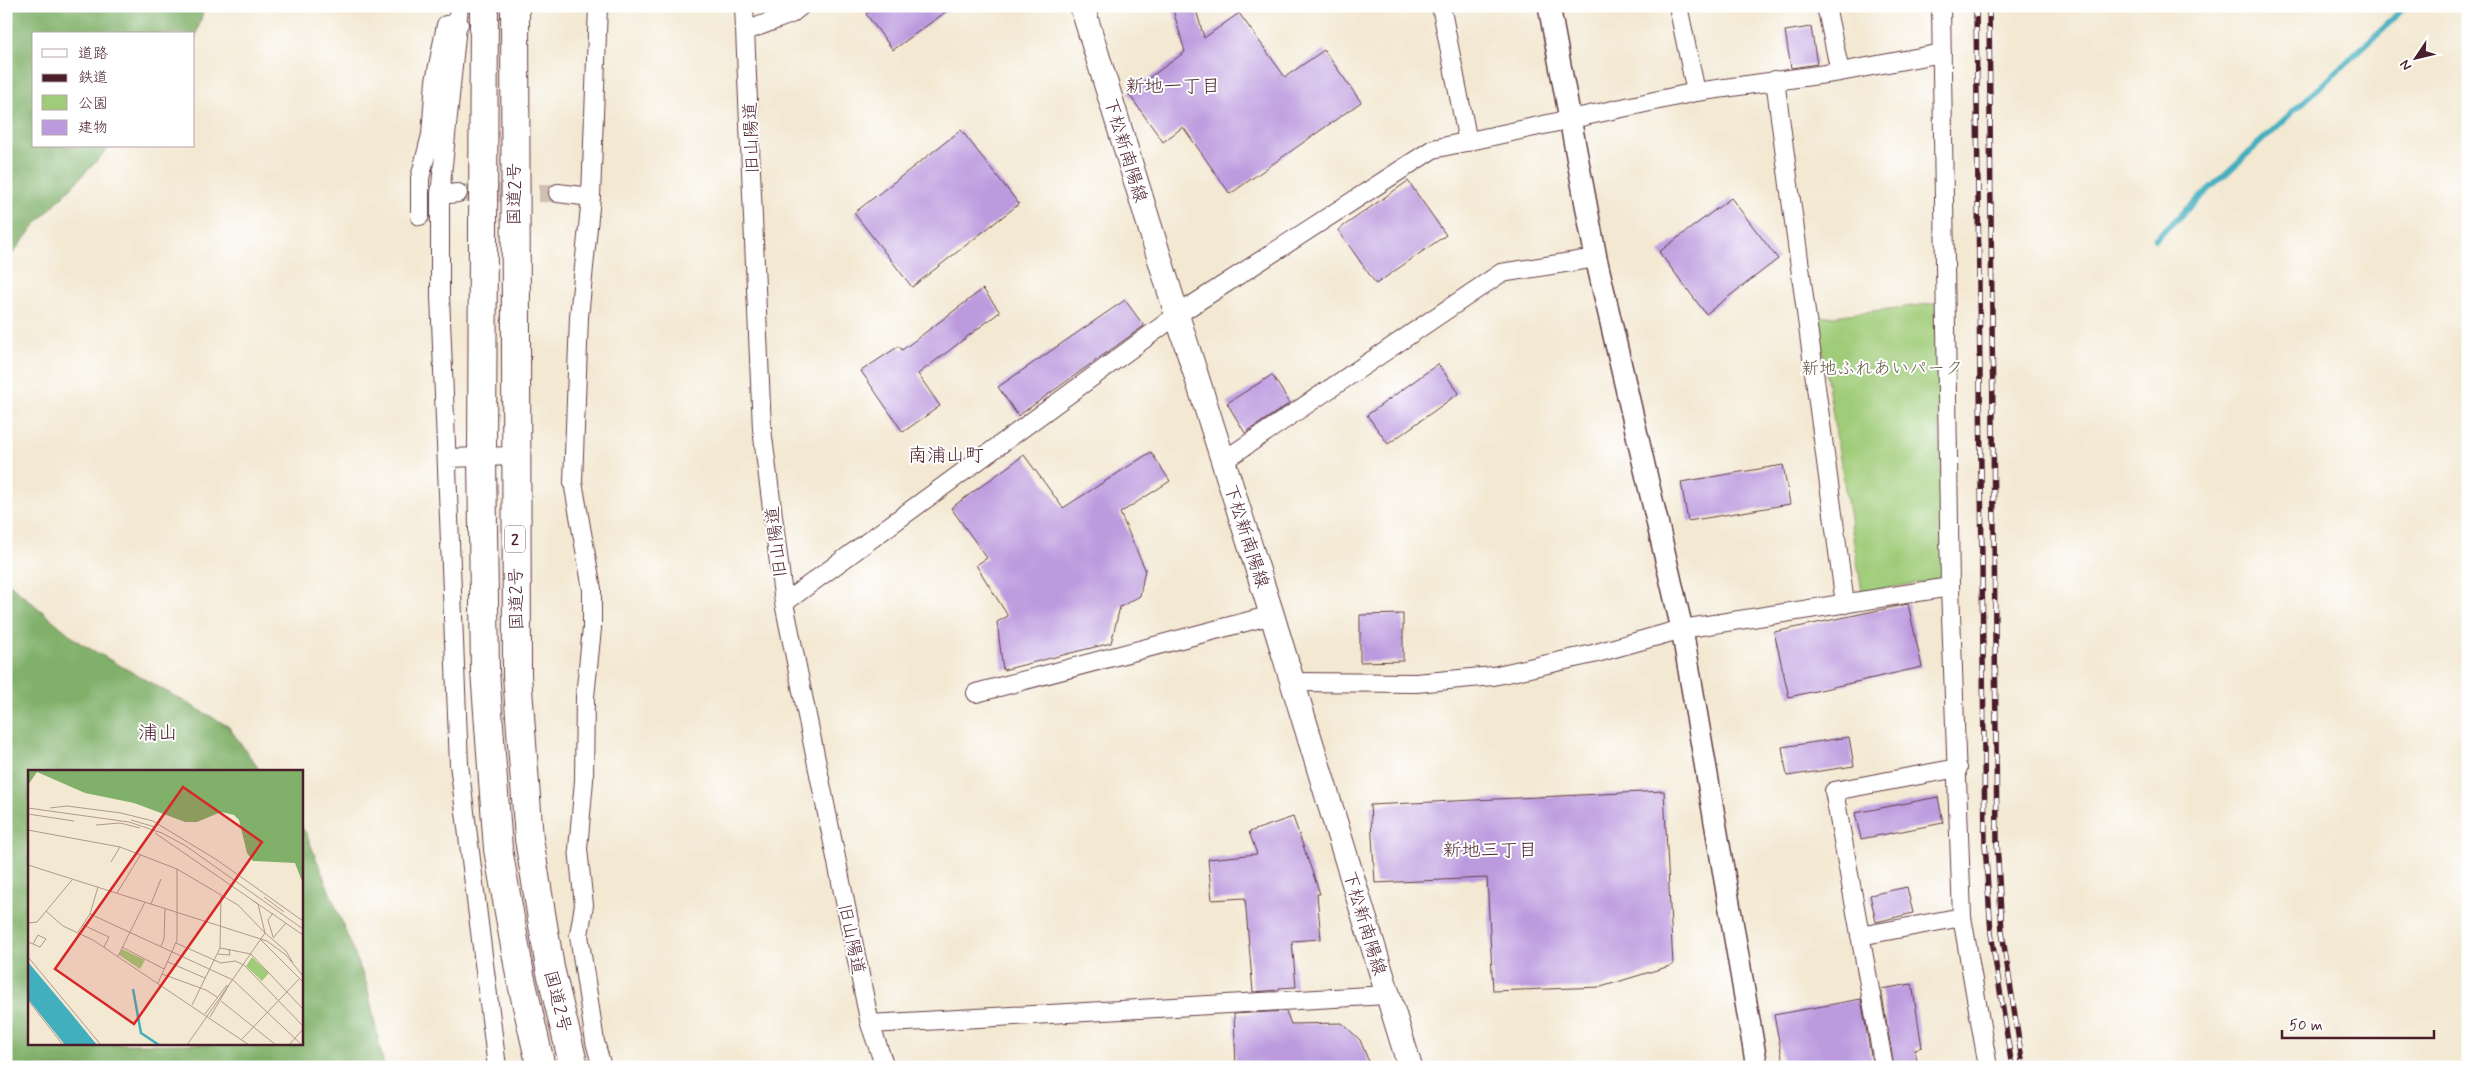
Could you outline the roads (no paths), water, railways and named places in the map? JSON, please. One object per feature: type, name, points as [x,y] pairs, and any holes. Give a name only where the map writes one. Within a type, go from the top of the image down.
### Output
[{"type":"highway","name":"国道2号","points":[[484,6],[482,458],[484,670],[498,849],[520,975],[541,1067]]},
{"type":"highway","name":"国道2号","points":[[515,6],[514,456],[517,675],[529,839],[550,968],[574,1067]]},
{"type":"main road","name":"下松新南陽線","points":[[1082,6],[1176,315],[1272,615],[1410,1067]]},
{"type":"street","points":[[459,6],[459,24],[440,195],[440,296],[459,764],[496,1067]]},
{"type":"street","points":[[598,6],[591,196],[579,318],[573,482],[592,589],[592,628],[585,697],[584,780],[578,849],[584,905],[579,936],[595,1042],[602,1067]]},
{"type":"street","name":"旧山陽道","points":[[744,6],[762,429],[784,603],[870,1024],[885,1067]]},
{"type":"street","points":[[746,31],[791,14],[801,6]]},
{"type":"street","points":[[1441,6],[1468,142]]},
{"type":"street","points":[[1549,6],[1596,258],[1682,629],[1757,1067]]},
{"type":"street","points":[[1678,6],[1696,92]]},
{"type":"street","points":[[1826,6],[1840,72]]},
{"type":"street","points":[[1941,6],[1950,587],[1962,917],[1988,1067]]},
{"type":"street","points":[[420,216],[420,178],[431,135],[434,81],[446,25],[459,24]]},
{"type":"street","points":[[784,603],[1176,315],[1433,149],[1696,92],[1840,72],[1942,53]]},
{"type":"street","points":[[1775,80],[1845,604]]},
{"type":"street","points":[[558,192],[591,196]]},
{"type":"street","points":[[440,195],[458,193]]},
{"type":"street","points":[[1223,460],[1501,273],[1596,258]]},
{"type":"street","points":[[448,458],[514,456]]},
{"type":"street","points":[[1292,682],[1416,683],[1493,676],[1593,654],[1682,629],[1950,587]]},
{"type":"street","points":[[976,692],[1272,615]]},
{"type":"street","points":[[1884,1067],[1834,791],[1958,768]]},
{"type":"street","points":[[1860,936],[1962,917]]},
{"type":"street","points":[[870,1024],[1387,995]]},
{"type":"waterway","points":[[2155,239],[2389,23],[2404,6]]},
{"type":"tunnel","points":[[458,193],[558,193]]},
{"type":"railway","points":[[1976,6],[1985,843],[1991,933],[2012,1067]]},
{"type":"railway","points":[[1989,6],[1997,842],[2002,932],[2023,1067]]},
{"type":"district","name":"新地一丁目","points":[[1173,85]]},
{"type":"district","name":"南浦山町","points":[[946,454]]},
{"type":"district","name":"浦山","points":[[158,732]]},
{"type":"district","name":"新地三丁目","points":[[1490,849]]},
{"type":"park label","name":"新地ふれあいパーク","points":[[1882,368]]}]
